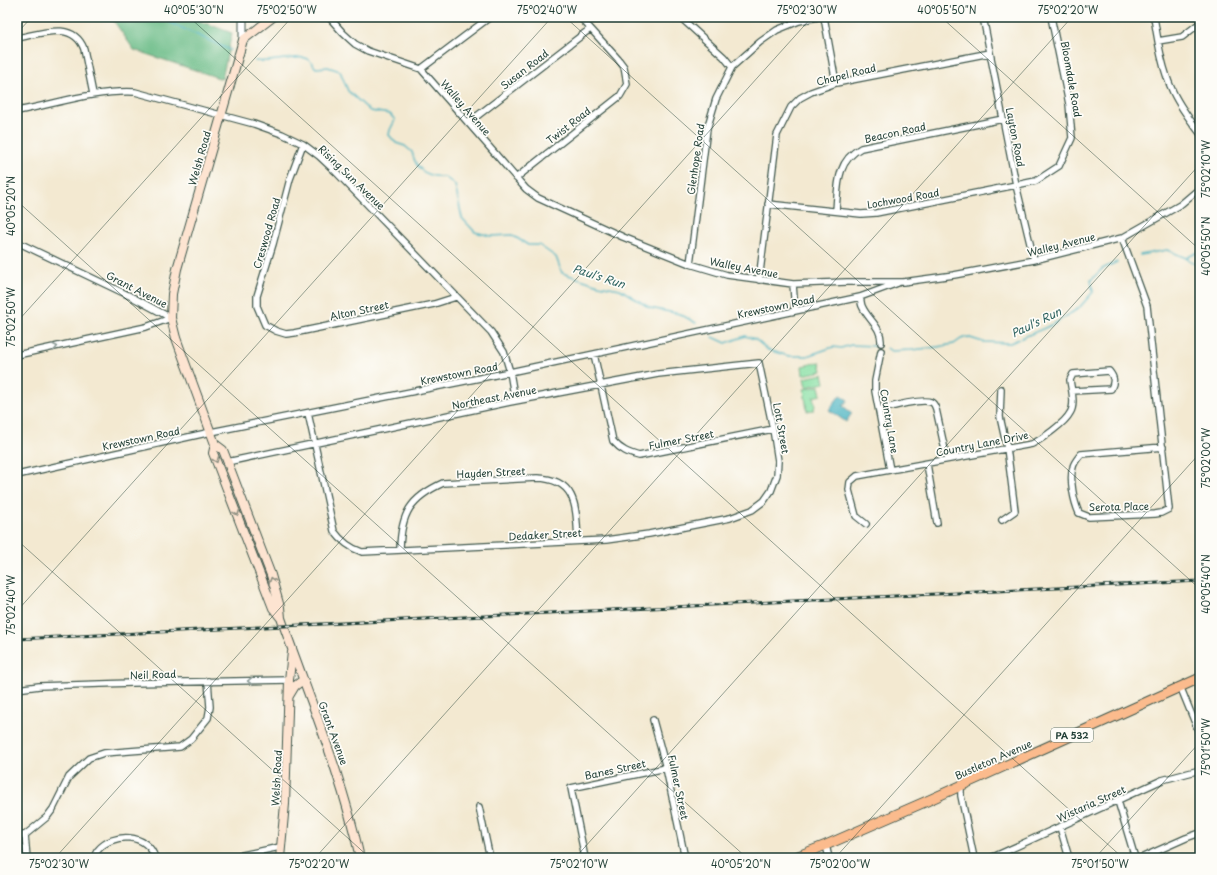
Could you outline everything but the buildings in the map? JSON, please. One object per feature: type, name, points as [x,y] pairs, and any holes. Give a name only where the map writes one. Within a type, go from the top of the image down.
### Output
[{"type":"main road","points":[[243,40],[273,17]]},
{"type":"main road","name":"Welsh Road","points":[[171,318],[172,294],[177,269],[243,40]]},
{"type":"main road","name":"Grant Avenue","points":[[171,318],[181,354],[215,444],[213,453],[273,608],[281,618]]},
{"type":"main road","name":"Grant Avenue","points":[[215,444],[223,450],[271,575],[280,607],[281,618],[333,758],[346,800],[360,858]]},
{"type":"main road","name":"Welsh Road","points":[[280,858],[280,847],[286,804],[288,699],[292,649]]},
{"type":"main road","name":"Bustleton Avenue","points":[[793,858],[960,786],[1200,678]]},
{"type":"main road","points":[[288,699],[291,691],[303,680]]},
{"type":"street","points":[[243,17],[243,40]]},
{"type":"street","points":[[329,17],[342,33],[355,44],[368,51],[421,69],[490,17]]},
{"type":"street","points":[[580,17],[590,29]]},
{"type":"street","points":[[680,17],[724,57],[732,67]]},
{"type":"street","name":"Glenhope Road","points":[[690,264],[708,128],[716,100],[732,67],[760,42],[777,30],[799,21],[818,17]]},
{"type":"street","points":[[824,17],[836,83]]},
{"type":"street","name":"Layton Road","points":[[983,17],[1016,185],[1034,260]]},
{"type":"street","name":"Bloomdale Road","points":[[1016,185],[1036,181],[1059,166],[1072,138],[1069,104],[1051,17]]},
{"type":"street","points":[[1154,17],[1163,62],[1172,89],[1182,108],[1200,133]]},
{"type":"street","points":[[1158,41],[1182,37],[1200,23]]},
{"type":"street","name":"Twist Road","points":[[516,178],[620,96],[627,84],[624,67],[590,29]]},
{"type":"street","name":"Susan Road","points":[[468,123],[590,29]]},
{"type":"street","points":[[17,38],[57,30],[66,31],[78,38],[84,48],[93,94]]},
{"type":"street","name":"Chapel Road","points":[[759,280],[777,135],[791,107],[800,98],[811,92],[836,83],[990,53]]},
{"type":"street","name":"Walley Avenue","points":[[421,69],[526,190],[538,198],[623,237],[690,264],[727,275],[759,280],[793,284],[902,282],[954,275],[1034,260],[1122,238],[1180,205],[1200,188]]},
{"type":"street","name":"Rising Sun Avenue","points":[[17,111],[93,94],[118,91],[135,92],[282,134],[303,144],[335,171],[491,332],[504,352],[516,401]]},
{"type":"street","name":"Beacon Road","points":[[836,211],[839,174],[847,160],[857,150],[1003,119]]},
{"type":"street","name":"Creswood Road","points":[[267,326],[257,306],[257,296],[273,244],[290,179],[303,144]]},
{"type":"street","name":"Lochwood Road","points":[[768,204],[861,214],[876,213],[1016,185]]},
{"type":"street","name":"Serota Place","points":[[1122,238],[1148,306],[1163,447],[1169,509],[1155,514],[1088,517],[1079,513],[1075,504],[1071,474],[1076,460],[1081,454],[1163,447]]},
{"type":"street","name":"Grant Avenue","points":[[17,242],[132,297],[171,318]]},
{"type":"street","name":"Krewstown Road","points":[[17,475],[211,432],[510,372],[796,311],[860,297],[902,282]]},
{"type":"street","points":[[793,284],[796,311]]},
{"type":"street","name":"Alton Street","points":[[267,326],[286,334],[294,333],[434,304],[456,297]]},
{"type":"street","points":[[860,297],[862,306],[879,329],[882,336],[882,343]]},
{"type":"street","points":[[17,355],[146,327],[171,318]]},
{"type":"street","name":"Country Lane","points":[[881,351],[874,381],[890,470]]},
{"type":"street","name":"Fulmer Street","points":[[594,354],[613,441],[624,451],[639,456],[774,429]]},
{"type":"street","name":"Northeast Avenue","points":[[227,462],[516,401],[658,374],[759,363],[761,371]]},
{"type":"street","name":"Lott Street","points":[[757,506],[764,501],[771,491],[777,475],[778,461],[774,429],[761,371]]},
{"type":"street","name":"Country Lane Drive","points":[[866,524],[856,516],[849,490],[850,482],[857,476],[1032,444],[1049,434],[1070,413],[1072,405],[1072,392],[1070,380],[1073,374],[1109,371],[1114,376],[1114,383],[1111,388],[1072,392]]},
{"type":"street","points":[[1000,389],[1000,417],[1007,448],[1015,511],[1002,520]]},
{"type":"street","points":[[879,410],[909,403],[929,401],[934,404],[947,459]]},
{"type":"street","points":[[308,413],[315,444]]},
{"type":"street","name":"Dedaker Street","points":[[315,444],[334,532],[351,548],[362,552],[606,540],[744,514],[757,506]]},
{"type":"street","points":[[927,464],[937,523]]},
{"type":"street","name":"Hayden Street","points":[[400,549],[400,532],[404,518],[410,506],[430,489],[443,483],[537,478],[547,478],[557,481],[565,487],[571,495],[576,512],[578,541]]},
{"type":"street","name":"Neil Road","points":[[17,689],[39,686],[289,680]]},
{"type":"street","points":[[17,835],[25,835],[47,817],[57,803],[69,778],[90,758],[104,753],[180,747],[191,739],[208,718],[210,707],[208,681]]},
{"type":"street","points":[[1180,686],[1200,735]]},
{"type":"street","name":"Fulmer Street","points":[[653,720],[666,768],[685,858]]},
{"type":"street","name":"Banes Street","points":[[585,858],[571,788],[666,768]]},
{"type":"street","name":"Wistaria Street","points":[[991,858],[1162,780],[1200,770]]},
{"type":"street","points":[[960,786],[974,858]]},
{"type":"street","points":[[1118,801],[1135,858]]},
{"type":"street","points":[[479,806],[490,858]]},
{"type":"street","points":[[1060,827],[1069,858]]},
{"type":"street","points":[[1141,858],[1186,838],[1200,834]]},
{"type":"street","points":[[25,835],[27,858]]},
{"type":"street","points":[[94,858],[98,849],[112,840],[124,838],[135,838],[148,846],[155,858]]},
{"type":"street","points":[[826,845],[829,858]]},
{"type":"street","points":[[228,858],[280,847]]},
{"type":"green space","points":[[111,17],[189,17],[232,33],[222,79],[134,50]]},
{"type":"green space","points":[[820,362],[822,371],[803,375],[802,366]]},
{"type":"green space","points":[[823,374],[825,383],[806,387],[804,378]]},
{"type":"green space","points":[[819,386],[821,395],[813,397],[815,405],[814,410],[807,411],[804,389]]},
{"type":"water","points":[[840,395],[848,400],[843,406],[852,413],[846,422],[829,410]]},
{"type":"waterway","name":"Paul's Run","points":[[158,17],[230,50]]},
{"type":"waterway","name":"Paul's Run","points":[[255,61],[261,62],[291,58],[304,58],[308,59],[316,68],[328,67],[340,71],[348,91],[370,111],[390,114],[395,120],[389,135],[396,143],[405,146],[412,152],[419,168],[432,176],[445,177],[455,185],[462,218],[475,232],[491,236],[512,235],[528,245],[539,245],[556,257],[562,273],[599,285],[620,289],[650,308],[680,314],[696,323]]},
{"type":"waterway","name":"Paul's Run","points":[[1140,255],[1167,250],[1186,258],[1200,267]]},
{"type":"waterway","points":[[1186,258],[1196,253],[1200,254]]},
{"type":"waterway","name":"Paul's Run","points":[[887,348],[891,351],[937,347],[954,344],[967,337],[983,342],[1010,343],[1054,324],[1079,308],[1093,292],[1091,280],[1102,269],[1117,262]]},
{"type":"waterway","name":"Paul's Run","points":[[713,337],[726,343],[745,336],[755,339],[768,350],[789,356],[807,356],[833,347],[841,348],[851,345],[876,346]]},
{"type":"railway","points":[[17,639],[1200,581]]}]
